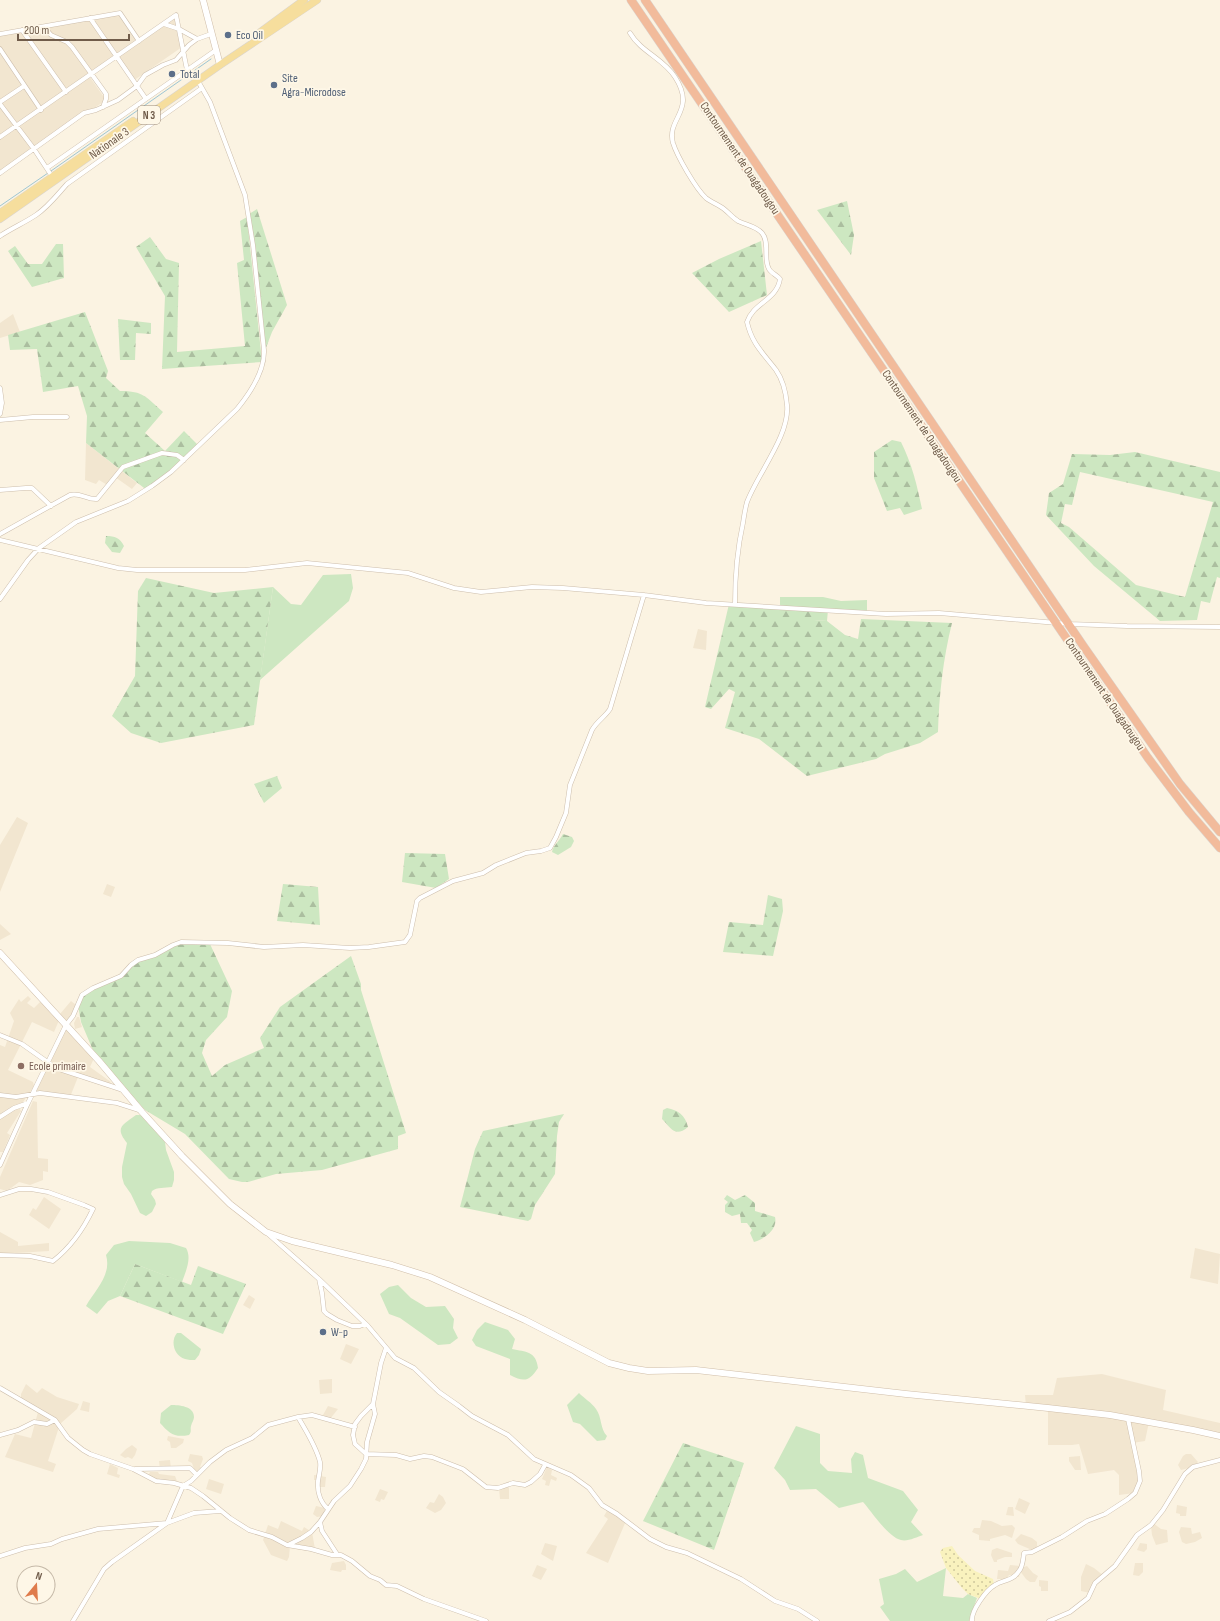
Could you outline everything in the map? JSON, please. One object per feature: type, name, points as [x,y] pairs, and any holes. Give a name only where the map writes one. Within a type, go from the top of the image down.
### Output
[{"type":"highway","name":"Contournement de Ouagadougou","points":[[631,0],[1148,758],[1189,812],[1220,848]]},
{"type":"highway","name":"Contournement de Ouagadougou","points":[[645,0],[1069,624],[1180,784],[1220,832]]},
{"type":"main road","name":"Nationale 3","points":[[0,219],[54,179],[219,63],[304,0]]},
{"type":"main road","name":"Nationale 3","points":[[0,213],[54,179],[198,81],[219,63],[317,0]]},
{"type":"street","points":[[203,0],[219,63]]},
{"type":"street","points":[[0,34],[120,13],[139,41]]},
{"type":"street","points":[[0,137],[41,110],[90,73],[117,57],[176,15],[187,70]]},
{"type":"street","points":[[90,18],[146,99]]},
{"type":"street","points":[[164,24],[179,29],[197,39]]},
{"type":"street","points":[[44,27],[54,37],[67,42],[106,94],[103,107]]},
{"type":"street","points":[[22,30],[66,92]]},
{"type":"street","points":[[630,33],[642,48],[668,68],[680,86],[683,105],[673,127],[673,143],[690,175],[701,193],[708,199],[723,208],[738,220],[760,231],[764,236],[768,267],[780,279],[778,288],[770,297],[755,309],[747,322],[754,342],[776,371],[783,383],[787,407],[786,422],[771,457],[752,488],[746,504],[736,564],[735,604]]},
{"type":"street","points":[[0,173],[84,113],[118,100],[136,86],[145,76],[162,65],[173,62],[197,39],[211,34]]},
{"type":"street","points":[[0,49],[41,110]]},
{"type":"street","points":[[47,168],[216,50]]},
{"type":"street","points":[[0,599],[28,560],[39,548],[76,522],[113,508],[145,491],[164,478],[234,413],[245,399],[260,370],[264,355],[253,245],[246,195],[210,102],[198,81]]},
{"type":"street","points":[[24,86],[0,103],[54,179]]},
{"type":"street","points":[[0,236],[8,230],[36,216],[51,203],[67,184],[202,88]]},
{"type":"street","points":[[0,388],[2,402],[0,414]]},
{"type":"street","points":[[0,420],[33,417],[67,417]]},
{"type":"street","points":[[0,534],[74,494],[97,499],[121,469],[156,454],[171,453],[184,460]]},
{"type":"street","points":[[0,490],[32,488],[51,506]]},
{"type":"street","points":[[0,540],[39,548],[118,568],[137,570],[245,570],[307,563],[408,573],[454,588],[481,592],[532,587],[644,595],[699,602],[886,614],[939,613],[1069,624],[1220,627]]},
{"type":"street","points":[[0,1165],[28,1103],[66,1025],[73,1016],[82,995],[93,988],[121,976],[138,960],[155,955],[181,942],[228,943],[264,947],[304,945],[350,948],[405,942],[410,935],[417,901],[420,898],[453,881],[483,873],[496,865],[526,853],[550,848],[566,812],[570,785],[592,730],[610,709],[644,595]]},
{"type":"street","points":[[0,953],[99,1061],[142,1112],[219,1194],[266,1232],[319,1279],[365,1324],[398,1361],[414,1368],[439,1392],[472,1416],[508,1435],[534,1459],[571,1475],[589,1488],[602,1505],[617,1514],[650,1539],[666,1547],[687,1553],[741,1579],[774,1601],[798,1609],[817,1621]]},
{"type":"street","points":[[0,1035],[22,1044],[48,1063],[60,1069],[124,1091]]},
{"type":"street","points":[[0,1095],[16,1097],[40,1093],[117,1102],[142,1112]]},
{"type":"street","points":[[0,1117],[14,1108],[28,1103]]},
{"type":"street","points":[[0,1195],[19,1188],[31,1189],[48,1192],[93,1209],[86,1225],[78,1237],[53,1261],[30,1256],[0,1255]]},
{"type":"street","points":[[266,1232],[292,1241],[392,1265],[430,1277],[525,1320],[609,1363],[629,1368],[648,1371],[696,1370],[906,1394],[1048,1408],[1128,1419],[1220,1436]]},
{"type":"street","points":[[319,1279],[323,1307],[326,1314],[352,1326],[360,1326],[365,1324]]},
{"type":"street","points":[[386,1348],[381,1363],[373,1404],[361,1416],[355,1427],[353,1436],[354,1444],[366,1454],[396,1455],[410,1459],[424,1456],[432,1457],[463,1469],[486,1487],[498,1488],[514,1483],[525,1484],[532,1482],[540,1474],[545,1465]]},
{"type":"street","points":[[0,1388],[55,1420],[68,1438],[83,1450],[133,1469],[156,1481],[183,1486],[197,1492],[220,1511],[245,1528],[272,1537],[287,1545],[311,1549],[332,1555],[337,1554],[348,1559],[370,1576],[380,1580],[386,1585],[397,1586],[424,1599],[486,1621]]},
{"type":"street","points":[[287,1545],[311,1532],[338,1497],[350,1486],[364,1463],[367,1442],[376,1411],[373,1404]]},
{"type":"street","points":[[73,1621],[104,1569],[167,1522],[183,1486],[218,1456],[252,1438],[268,1425],[298,1417],[312,1415],[355,1427]]},
{"type":"street","points":[[298,1417],[312,1441],[318,1456],[321,1466],[318,1482],[320,1498],[323,1505],[328,1509]]},
{"type":"street","points":[[972,1621],[978,1603],[994,1585],[1010,1580],[1020,1570],[1024,1554],[1032,1552],[1062,1537],[1087,1521],[1105,1514],[1128,1499],[1134,1493],[1140,1481],[1128,1419]]},
{"type":"street","points":[[0,1435],[18,1430],[34,1422],[47,1424],[55,1420]]},
{"type":"street","points":[[1049,1621],[1070,1612],[1088,1598],[1096,1583],[1115,1566],[1137,1535],[1151,1525],[1163,1510],[1185,1474],[1193,1467],[1220,1460]]},
{"type":"street","points":[[133,1469],[163,1470],[190,1468],[197,1475]]},
{"type":"street","points":[[0,1556],[25,1548],[51,1544],[62,1539],[98,1529],[167,1522],[191,1514],[220,1511]]},
{"type":"street","points":[[320,1522],[322,1531],[337,1554]]},
{"type":"shaded area","points":[[120,13],[140,41],[176,15],[182,47],[133,81],[117,57],[89,76],[106,100],[0,173],[0,35]]},
{"type":"shaded area","points":[[13,314],[20,332],[0,338],[0,323]]},
{"type":"shaded area","points":[[86,443],[137,483],[132,489],[115,477],[109,486],[99,480],[96,484],[85,480]]},
{"type":"shaded area","points":[[698,629],[707,631],[706,650],[693,648]]},
{"type":"shaded area","points":[[17,817],[28,823],[0,892],[0,845]]},
{"type":"shaded area","points":[[107,884],[115,887],[111,897],[103,894]]},
{"type":"shaded area","points":[[0,924],[11,934],[0,940]]},
{"type":"shaded area","points":[[28,996],[31,999],[27,1003],[34,1008],[43,999],[60,1018],[54,1032],[32,1022],[8,1070],[33,1082],[34,1086],[19,1108],[21,1111],[7,1133],[10,1135],[3,1152],[0,1152],[0,1045],[5,1047],[14,1021],[10,1013],[19,999],[21,1002]]},
{"type":"shaded area","points":[[71,1001],[76,1005],[67,1021],[60,1014]]},
{"type":"shaded area","points":[[77,1017],[79,1017],[82,1027],[75,1029],[74,1023]]},
{"type":"shaded area","points":[[68,1026],[95,1056],[90,1067],[111,1082],[108,1086],[78,1077],[70,1097],[40,1093],[35,1090],[61,1036]]},
{"type":"shaded area","points":[[33,1101],[37,1102],[38,1158],[48,1159],[48,1172],[43,1171],[43,1180],[30,1185],[19,1182],[7,1191],[0,1189],[0,1177]]},
{"type":"shaded area","points":[[44,1197],[61,1209],[49,1229],[29,1215],[33,1208],[36,1210]]},
{"type":"shaded area","points":[[0,1232],[18,1242],[18,1246],[49,1243],[49,1251],[0,1254]]},
{"type":"shaded area","points":[[1195,1248],[1220,1254],[1218,1284],[1190,1278]]},
{"type":"shaded area","points":[[249,1295],[255,1299],[250,1309],[243,1305]]},
{"type":"shaded area","points":[[346,1344],[359,1349],[351,1364],[340,1359]]},
{"type":"shaded area","points":[[1102,1374],[1166,1390],[1163,1410],[1220,1423],[1220,1436],[1149,1422],[1145,1441],[1132,1443],[1140,1481],[1135,1493],[1119,1495],[1119,1475],[1114,1470],[1088,1474],[1079,1444],[1048,1445],[1048,1408],[1026,1406],[1025,1395],[1053,1395],[1057,1378]]},
{"type":"shaded area","points":[[332,1379],[332,1393],[320,1394],[319,1380]]},
{"type":"shaded area","points":[[26,1384],[37,1393],[42,1388],[57,1397],[79,1404],[77,1409],[60,1424],[48,1461],[56,1464],[53,1472],[5,1457],[15,1434],[31,1438],[38,1412],[21,1401],[21,1394]]},
{"type":"shaded area","points":[[83,1401],[90,1403],[89,1412],[80,1410]]},
{"type":"shaded area","points":[[328,1406],[338,1409],[330,1419],[323,1415]]},
{"type":"shaded area","points":[[168,1436],[184,1439],[183,1443],[176,1448],[171,1448],[170,1442],[167,1440]]},
{"type":"shaded area","points":[[132,1445],[137,1449],[132,1459],[128,1457],[125,1458],[120,1455],[126,1449]]},
{"type":"shaded area","points":[[190,1454],[202,1456],[203,1459],[200,1467],[202,1468],[198,1472],[194,1469],[192,1463],[188,1461]]},
{"type":"shaded area","points":[[1186,1454],[1191,1454],[1198,1462],[1193,1467],[1181,1470],[1178,1465],[1183,1456]]},
{"type":"shaded area","points":[[1080,1456],[1081,1470],[1075,1470],[1069,1461],[1069,1457]]},
{"type":"shaded area","points":[[170,1460],[171,1469],[160,1470],[159,1461]]},
{"type":"shaded area","points":[[110,1464],[118,1468],[117,1474],[120,1475],[119,1478],[107,1474]]},
{"type":"shaded area","points":[[547,1467],[552,1470],[551,1475],[557,1478],[556,1481],[551,1479],[549,1486],[545,1485],[546,1481],[542,1479]]},
{"type":"shaded area","points":[[150,1472],[158,1472],[159,1474],[175,1476],[177,1481],[169,1482],[147,1478]]},
{"type":"shaded area","points":[[314,1475],[326,1477],[325,1487],[318,1487],[319,1480],[314,1480]]},
{"type":"shaded area","points":[[209,1479],[224,1484],[221,1494],[206,1489]]},
{"type":"shaded area","points":[[499,1488],[509,1488],[509,1499],[500,1499]]},
{"type":"shaded area","points":[[380,1489],[388,1492],[384,1500],[381,1499],[380,1502],[375,1500]]},
{"type":"shaded area","points":[[439,1494],[443,1497],[446,1503],[441,1510],[435,1513],[426,1508],[430,1502],[434,1503]]},
{"type":"shaded area","points":[[1019,1498],[1030,1503],[1025,1514],[1015,1509]]},
{"type":"shaded area","points":[[1177,1505],[1187,1507],[1186,1516],[1180,1516],[1180,1514],[1176,1513]]},
{"type":"shaded area","points":[[316,1506],[325,1508],[323,1516],[317,1517],[313,1514]]},
{"type":"shaded area","points":[[1008,1507],[1013,1507],[1014,1516],[1006,1515]]},
{"type":"shaded area","points":[[608,1509],[626,1521],[608,1563],[586,1553],[608,1519],[604,1516]]},
{"type":"shaded area","points":[[982,1520],[991,1521],[1002,1526],[1012,1525],[1015,1528],[1012,1538],[1005,1535],[990,1539],[990,1541],[979,1540],[979,1535],[972,1532],[974,1528],[980,1528]]},
{"type":"shaded area","points":[[281,1521],[302,1531],[304,1527],[312,1532],[315,1552],[297,1549],[290,1546],[287,1561],[271,1555],[263,1540],[268,1525],[278,1529]]},
{"type":"shaded area","points":[[1153,1523],[1161,1529],[1167,1530],[1168,1542],[1156,1545],[1152,1535],[1151,1526]]},
{"type":"shaded area","points":[[1181,1527],[1191,1528],[1192,1534],[1200,1532],[1202,1538],[1195,1542],[1186,1544],[1182,1542],[1179,1532]]},
{"type":"shaded area","points":[[1021,1534],[1032,1538],[1037,1542],[1037,1548],[1032,1550],[1018,1544],[1015,1540]]},
{"type":"shaded area","points":[[545,1543],[557,1546],[553,1561],[541,1554]]},
{"type":"shaded area","points":[[1140,1543],[1147,1544],[1147,1549],[1144,1552],[1137,1550]]},
{"type":"shaded area","points":[[997,1548],[1012,1553],[1012,1557],[1005,1557],[997,1560],[997,1562],[994,1562],[991,1555],[992,1550]]},
{"type":"shaded area","points":[[344,1561],[346,1570],[342,1570],[341,1572],[330,1570],[332,1563]]},
{"type":"shaded area","points":[[1135,1563],[1143,1563],[1143,1572],[1139,1576],[1133,1575]]},
{"type":"shaded area","points":[[1086,1564],[1104,1576],[1095,1583],[1090,1593],[1081,1591],[1081,1577]]},
{"type":"shaded area","points":[[537,1565],[547,1569],[541,1580],[532,1576]]},
{"type":"shaded area","points":[[1010,1565],[1020,1566],[1021,1568],[1027,1566],[1038,1576],[1035,1582],[1030,1582],[1020,1571],[1019,1577],[1009,1575],[1007,1579],[997,1579],[998,1570],[1008,1571]]},
{"type":"shaded area","points":[[1039,1580],[1048,1581],[1048,1591],[1041,1591]]},
{"type":"green space","points":[[847,201],[854,235],[851,255],[817,210]]},
{"type":"green space","points":[[257,209],[287,305],[272,332],[264,353],[249,214]]},
{"type":"green space","points":[[247,217],[262,362],[162,369],[165,296],[136,247],[150,237],[166,259],[179,263],[177,352],[245,346],[237,263],[244,260],[240,221]]},
{"type":"green space","points":[[761,241],[767,295],[729,312],[692,273],[719,259]]},
{"type":"green space","points":[[56,244],[63,244],[64,278],[32,287],[8,251],[15,246],[28,264],[42,264]]},
{"type":"green space","points":[[85,312],[108,371],[106,378],[120,391],[134,392],[144,396],[163,412],[145,433],[165,451],[184,431],[199,446],[169,476],[148,491],[86,443],[87,416],[78,386],[43,392],[37,349],[10,350],[8,335]]},
{"type":"green space","points":[[118,319],[151,323],[151,334],[136,333],[135,360],[120,360]]},
{"type":"green space","points":[[892,440],[901,442],[905,450],[914,475],[922,509],[904,515],[900,508],[887,511],[874,478],[874,452]]},
{"type":"green space","points":[[1135,452],[1220,472],[1220,578],[1217,577],[1210,603],[1201,601],[1197,620],[1160,621],[1094,566],[1046,515],[1049,493],[1063,484],[1072,454],[1110,455]],"holes":[[[1080,472],[1213,502],[1185,597],[1136,585],[1069,527],[1061,523],[1065,504],[1072,505]]]},
{"type":"green space","points":[[106,536],[115,537],[121,541],[124,546],[120,553],[112,552],[105,543]]},
{"type":"green space","points":[[351,574],[353,588],[349,601],[260,680],[273,587],[291,604],[301,605],[323,575]]},
{"type":"green space","points":[[146,578],[214,593],[273,587],[254,725],[161,743],[131,733],[112,716],[135,676],[138,591]]},
{"type":"green space","points":[[780,597],[823,597],[841,601],[867,600],[867,612],[828,610],[827,621],[813,620],[814,609],[780,607]]},
{"type":"green space","points":[[729,604],[814,609],[814,620],[827,621],[845,635],[858,639],[861,619],[952,623],[942,678],[938,732],[920,743],[885,754],[876,759],[807,776],[759,739],[725,728],[735,692],[729,689],[711,709],[705,707]]},
{"type":"green space","points":[[277,776],[282,788],[264,803],[254,784]]},
{"type":"green space","points":[[563,834],[572,837],[574,841],[571,847],[558,855],[552,852]]},
{"type":"green space","points":[[405,853],[445,854],[449,879],[436,888],[402,882]]},
{"type":"green space","points":[[283,884],[318,887],[320,925],[277,921]]},
{"type":"green space","points":[[768,895],[782,899],[783,911],[773,956],[723,952],[729,922],[763,925]]},
{"type":"green space","points":[[181,943],[210,944],[232,991],[227,1017],[206,1040],[202,1053],[212,1076],[225,1065],[264,1048],[260,1038],[280,1007],[351,956],[361,984],[361,990],[406,1133],[398,1136],[398,1149],[322,1170],[276,1174],[248,1182],[242,1182],[229,1179],[185,1134],[145,1110],[95,1055],[81,1022],[78,1005],[83,995],[94,988],[122,977],[132,965]]},
{"type":"green space","points":[[667,1108],[674,1110],[683,1116],[688,1127],[680,1132],[676,1132],[671,1128],[662,1119],[663,1110]]},
{"type":"green space","points":[[564,1114],[559,1122],[555,1174],[535,1205],[531,1219],[528,1221],[460,1207],[475,1149],[483,1131]]},
{"type":"green space","points":[[136,1115],[140,1115],[145,1118],[165,1142],[166,1150],[174,1172],[172,1187],[159,1188],[152,1191],[151,1194],[156,1204],[152,1212],[146,1216],[140,1213],[131,1194],[124,1184],[122,1177],[122,1167],[127,1143],[123,1138],[121,1130],[124,1124]]},
{"type":"green space","points":[[727,1195],[735,1200],[745,1195],[755,1203],[755,1211],[775,1217],[772,1230],[762,1239],[754,1242],[750,1233],[752,1230],[747,1223],[741,1223],[740,1214],[732,1216],[725,1212],[725,1205],[728,1202],[724,1199]]},
{"type":"green space","points":[[129,1241],[170,1243],[186,1248],[188,1252],[187,1269],[182,1282],[135,1264],[120,1296],[108,1301],[97,1314],[86,1306],[105,1276],[107,1269],[106,1255],[114,1245]]},
{"type":"green space","points":[[135,1264],[191,1285],[198,1266],[246,1284],[223,1334],[120,1296]]},
{"type":"green space","points":[[398,1285],[411,1298],[426,1307],[445,1306],[454,1319],[453,1328],[458,1338],[450,1344],[438,1345],[400,1318],[389,1314],[380,1294],[389,1287]]},
{"type":"green space","points":[[485,1322],[508,1330],[515,1339],[512,1349],[533,1355],[537,1362],[538,1368],[532,1376],[523,1380],[510,1375],[510,1359],[476,1346],[472,1340],[477,1330]]},
{"type":"green space","points":[[177,1333],[181,1333],[201,1349],[195,1360],[187,1360],[178,1355],[176,1352],[174,1348],[174,1340]]},
{"type":"green space","points":[[579,1393],[598,1412],[603,1430],[607,1436],[605,1440],[597,1441],[580,1424],[573,1422],[567,1405]]},
{"type":"green space","points":[[171,1405],[178,1405],[192,1410],[194,1418],[189,1435],[179,1436],[172,1434],[160,1423],[161,1413]]},
{"type":"green space","points":[[796,1426],[820,1434],[820,1463],[828,1471],[852,1473],[851,1459],[855,1452],[863,1455],[868,1478],[903,1491],[918,1510],[911,1522],[923,1535],[906,1540],[896,1538],[880,1524],[863,1502],[839,1508],[816,1489],[790,1490],[785,1480],[774,1468]]},
{"type":"green space","points":[[683,1443],[744,1463],[714,1550],[643,1521]]},
{"type":"green space","points":[[946,1568],[943,1596],[963,1598],[968,1594],[977,1598],[969,1621],[890,1621],[880,1607],[884,1604],[879,1579],[896,1574],[905,1569],[917,1582]]},
{"type":"sand","points":[[952,1546],[958,1555],[975,1571],[993,1579],[994,1585],[981,1599],[968,1594],[946,1568],[940,1552],[943,1548]]},
{"type":"waterway","points":[[51,171],[211,59]]},
{"type":"waterway","points":[[0,206],[48,173]]},
{"type":"place","name":"Eco Oil","points":[[228,35]]},
{"type":"place","name":"Total","points":[[172,74]]},
{"type":"place","name":"Site Agra-Microdose","points":[[274,85]]},
{"type":"place","name":"Ecole primaire","points":[[21,1066]]},
{"type":"place","name":"W-p","points":[[323,1332]]}]
